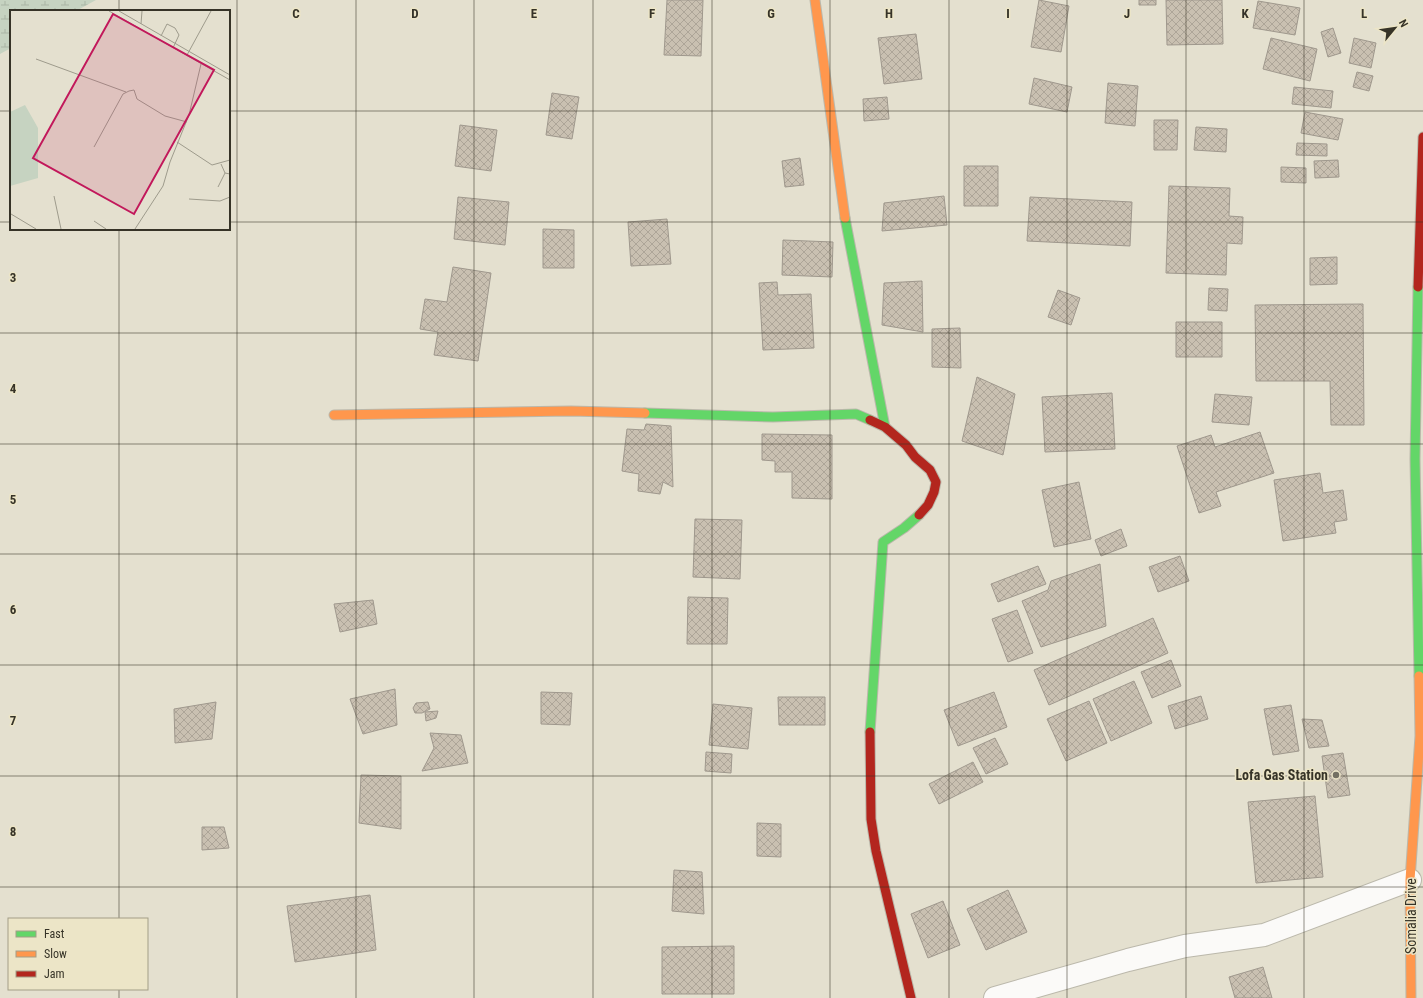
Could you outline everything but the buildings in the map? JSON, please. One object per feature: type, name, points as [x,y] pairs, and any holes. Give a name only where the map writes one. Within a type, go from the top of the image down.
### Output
[{"type":"street","points":[[815,0],[847,230],[885,427]]},
{"type":"street","name":"Somalia Drive","points":[[1411,998],[1410,880],[1421,736],[1420,602],[1415,459],[1418,262],[1423,137]]},
{"type":"street","points":[[334,414],[571,412],[773,417],[856,414],[885,427],[906,445],[914,457],[930,470],[936,482],[932,497],[921,512],[903,529],[883,542],[870,734],[872,827],[876,851],[911,998]]},
{"type":"street","points":[[995,998],[1128,960],[1186,946],[1264,935],[1410,880]]},
{"type":"green space","points":[[0,0],[96,0],[78,10],[10,10],[10,49],[0,54]]},
{"type":"traffic: fast","points":[[845,218],[885,427]]},
{"type":"traffic: fast","points":[[1418,287],[1415,459],[1419,676]]},
{"type":"traffic: fast","points":[[645,413],[773,417],[856,414],[870,420]]},
{"type":"traffic: fast","points":[[870,732],[883,542],[904,528],[919,515]]},
{"type":"traffic: slow","points":[[815,0],[845,218]]},
{"type":"traffic: slow","points":[[334,415],[571,411],[645,413]]},
{"type":"traffic: slow","points":[[1411,998],[1410,880],[1420,736],[1419,676]]},
{"type":"traffic: jam","points":[[1418,287],[1423,137]]},
{"type":"traffic: jam","points":[[870,420],[885,427],[906,445],[915,457],[930,470],[936,482],[934,492],[928,505],[919,515]]},
{"type":"traffic: jam","points":[[870,732],[871,819],[876,851],[911,998]]},
{"type":"place","name":"Lofa Gas Station","points":[[1336,775]]}]
